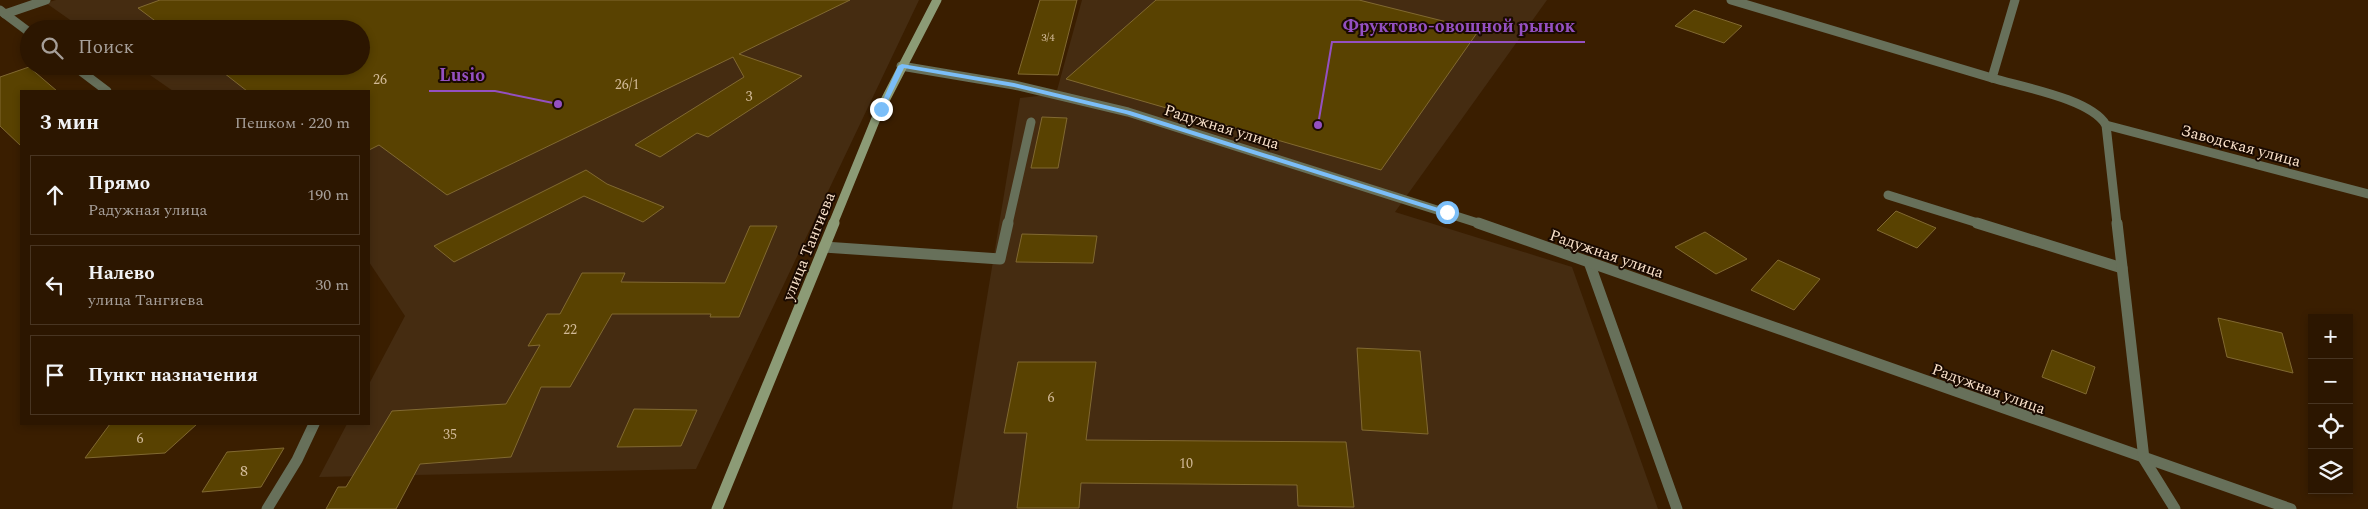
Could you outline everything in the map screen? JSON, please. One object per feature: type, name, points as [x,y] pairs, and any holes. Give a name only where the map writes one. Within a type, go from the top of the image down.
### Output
[{"type":"main road","name":"улица Тангиева","points":[[717,509],[878,116],[902,66],[938,0]]},
{"type":"street","points":[[2,12],[46,0]]},
{"type":"street","points":[[1731,0],[2078,103],[2102,117],[2106,125],[2144,459],[2175,509]]},
{"type":"street","points":[[1992,78],[2015,0]]},
{"type":"street","points":[[2,12],[20,25]]},
{"type":"street","name":"Радужная улица","points":[[902,66],[1014,85],[1128,112],[1447,212],[2144,459],[2291,509]]},
{"type":"street","points":[[86,75],[106,90]]},
{"type":"street","points":[[824,248],[1000,259],[1031,122]]},
{"type":"street","name":"Заводская улица","points":[[2106,125],[2368,194]]},
{"type":"street","points":[[1888,195],[2122,268]]},
{"type":"street","points":[[1589,262],[1677,509]]},
{"type":"street","points":[[267,509],[297,460],[314,425]]},
{"type":"shaded area","points":[[56,0],[919,0],[696,469],[319,477],[346,425],[370,425],[370,382],[405,316],[370,264],[370,90],[172,90],[150,75],[370,75],[370,20],[70,20],[46,3]]},
{"type":"shaded area","points":[[1082,0],[1547,0],[1395,212],[1572,267],[1658,509],[952,509],[1020,98],[1056,94]]},
{"type":"building","points":[[160,0],[850,0],[739,54],[802,76],[708,137],[697,133],[660,157],[635,145],[744,77],[733,57],[447,195],[379,145],[370,150],[370,90],[246,90],[227,75],[370,75],[370,20],[154,20],[138,8]]},
{"type":"building","points":[[1040,0],[1077,0],[1058,75],[1018,74]]},
{"type":"building","points":[[1156,0],[1359,0],[1479,30],[1381,170],[1066,79]]},
{"type":"building","points":[[1694,10],[1742,26],[1724,43],[1675,26]]},
{"type":"building","points":[[20,70],[20,75],[38,75],[56,90],[20,90],[20,145],[0,126],[0,77]]},
{"type":"building","points":[[1042,117],[1067,118],[1058,168],[1031,168]]},
{"type":"building","points":[[586,170],[607,184],[664,207],[643,222],[584,196],[454,262],[434,246]]},
{"type":"building","points":[[1896,211],[1936,228],[1917,248],[1877,230]]},
{"type":"building","points":[[750,226],[777,226],[739,317],[710,317],[711,314],[612,314],[570,387],[541,387],[511,457],[420,464],[396,509],[326,509],[338,487],[346,487],[392,411],[506,404],[540,345],[528,346],[547,314],[560,314],[582,273],[625,273],[621,282],[725,283]]},
{"type":"building","points":[[1705,232],[1747,259],[1716,274],[1675,247]]},
{"type":"building","points":[[1022,234],[1097,236],[1093,263],[1016,262]]},
{"type":"building","points":[[1778,260],[1820,279],[1794,310],[1751,290]]},
{"type":"building","points":[[2218,318],[2282,333],[2293,373],[2227,357]]},
{"type":"building","points":[[1357,348],[1420,351],[1428,434],[1362,430]]},
{"type":"building","points":[[2052,350],[2095,367],[2086,394],[2042,377]]},
{"type":"building","points":[[1018,362],[1096,362],[1086,440],[1346,442],[1354,507],[1298,506],[1297,485],[1081,483],[1079,508],[1017,508],[1027,433],[1004,433]]},
{"type":"building","points":[[634,409],[697,410],[681,446],[617,447]]},
{"type":"building","points":[[109,425],[196,425],[165,453],[85,458]]},
{"type":"building","points":[[284,448],[261,487],[202,492],[227,452]]},
{"type":"place","name":"Lusio","points":[[558,104]]},
{"type":"place","name":"Фруктово-овощной рынок","points":[[1318,125]]},
{"type":"route","points":[[881,109],[902,66],[1014,85],[1128,112],[1447,212]]}]
